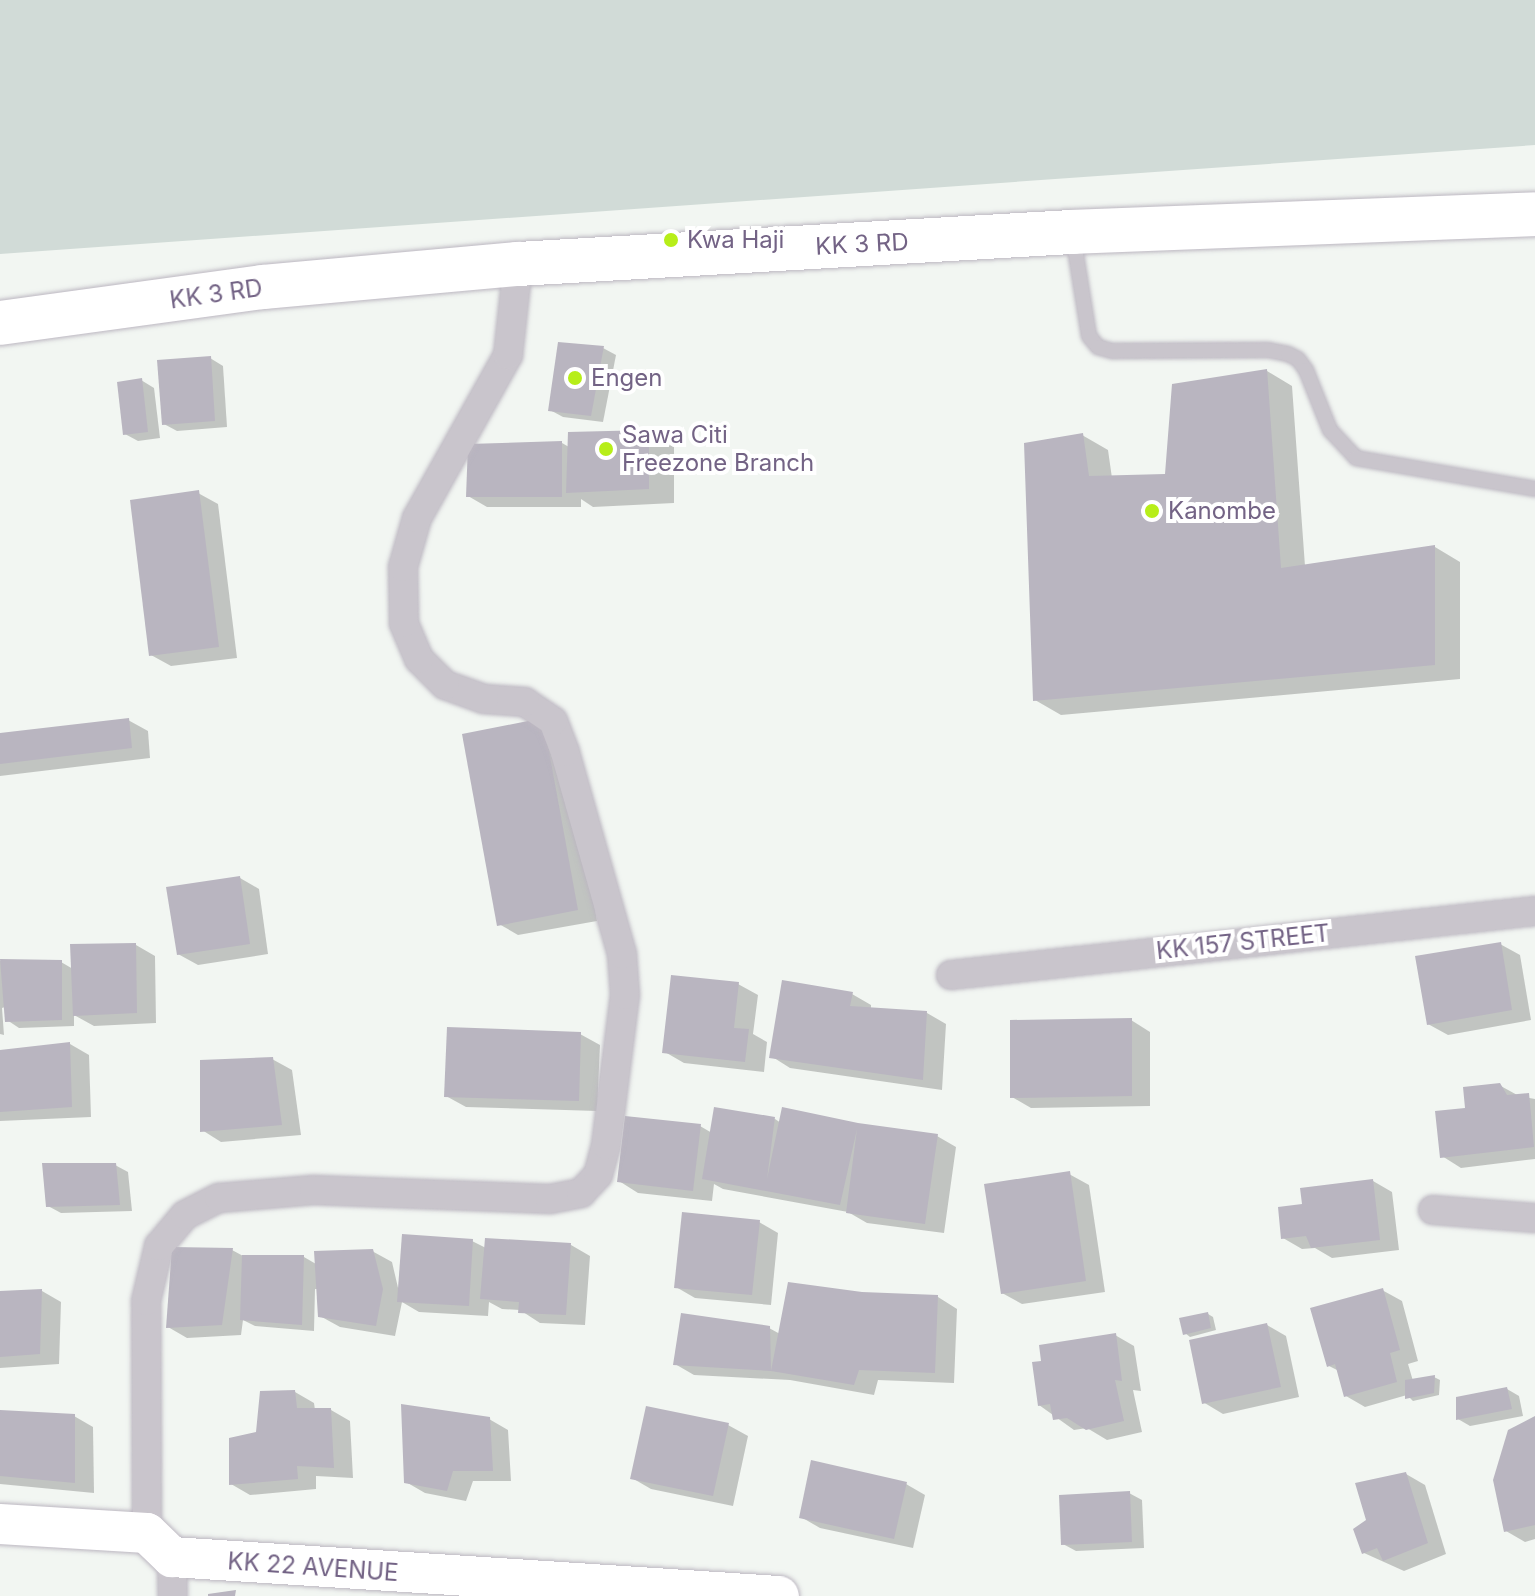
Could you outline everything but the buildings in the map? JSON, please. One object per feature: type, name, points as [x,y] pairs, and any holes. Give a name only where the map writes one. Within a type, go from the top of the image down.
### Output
[{"type":"highway","name":"KK 3 RD","points":[[0,323],[263,287],[518,264],[1072,232],[1535,214]]},
{"type":"street","points":[[164,1562],[146,1301],[159,1246],[185,1215],[219,1198],[314,1190],[550,1199],[581,1193],[598,1175],[606,1145],[625,995],[622,954],[565,752],[553,721],[525,702],[484,699],[445,685],[419,659],[404,623],[403,567],[417,518],[508,355],[516,310],[518,264]]},
{"type":"street","name":"KK 157 STREET","points":[[951,975],[1535,911]]},
{"type":"street","points":[[1433,1210],[1535,1218]]},
{"type":"street","name":"KK 22 AVENUE","points":[[0,1524],[164,1562],[779,1596]]},
{"type":"lane","points":[[1072,232],[1089,336],[1098,347],[1112,351],[1268,350],[1288,354],[1298,359],[1306,370],[1330,430],[1356,458],[1535,489]]},
{"type":"shaded area","points":[[0,0],[1535,0],[1535,145],[0,254]]},
{"type":"place","name":"Kwa Haji","points":[[671,240]]},
{"type":"place","name":"Engen","points":[[575,378]]},
{"type":"place","name":"Sawa Citi Freezone Branch","points":[[606,449]]},
{"type":"place","name":"Kanombe","points":[[1152,511]]}]
